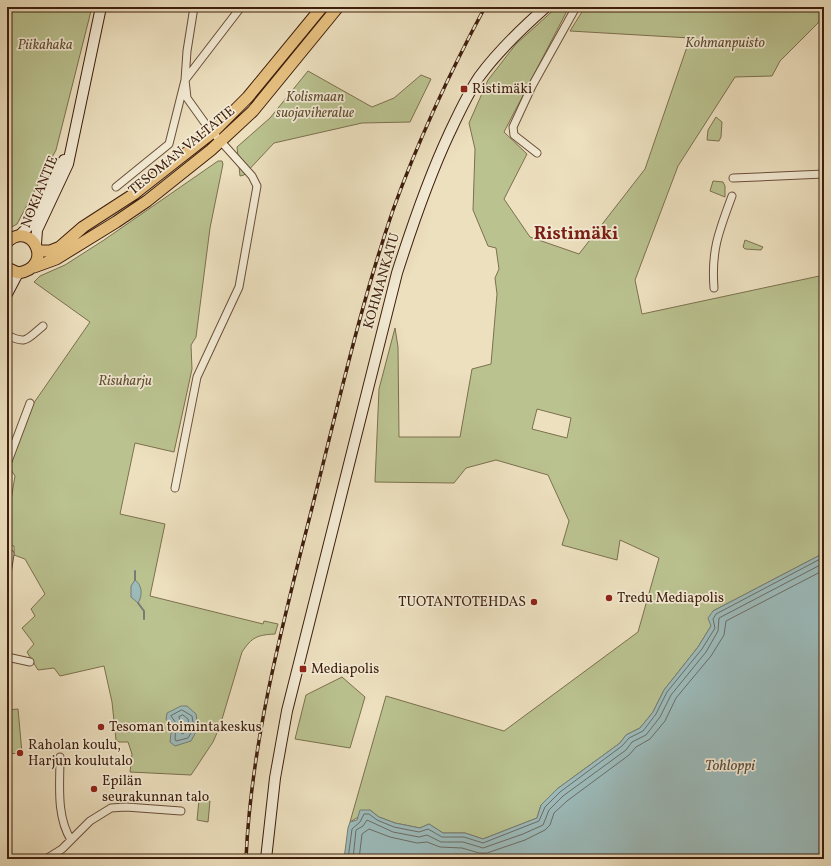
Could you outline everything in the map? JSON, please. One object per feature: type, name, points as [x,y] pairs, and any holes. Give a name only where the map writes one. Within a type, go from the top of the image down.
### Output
[{"type":"main road","name":"TESOMAN VALTATIE","points":[[37,248],[50,251],[60,247],[83,227],[139,190],[213,132],[248,97],[322,7]]},
{"type":"main road","name":"TESOMAN VALTATIE","points":[[18,273],[56,259],[116,222],[147,201],[221,142],[253,111],[338,7]]},
{"type":"main road","points":[[7,242],[20,235],[27,237],[37,248],[34,267]]},
{"type":"main road","points":[[7,268],[18,273]]},
{"type":"street","name":"NOKIANTIE","points":[[37,248],[37,230],[68,164],[101,7]]},
{"type":"street","points":[[175,488],[197,377],[239,287],[256,186],[252,176],[221,142],[187,98],[185,80],[187,51],[194,7]]},
{"type":"street","points":[[116,187],[168,144],[185,80],[241,7]]},
{"type":"street","name":"KOHMANKATU","points":[[266,859],[270,816],[284,726],[397,273],[430,177],[456,120],[478,79],[508,43],[546,7]]},
{"type":"street","points":[[537,153],[514,135],[512,127],[535,81],[576,7]]},
{"type":"street","name":"NOKIANTIE","points":[[20,235],[29,226],[70,150]]},
{"type":"street","points":[[733,178],[824,174]]},
{"type":"street","points":[[714,288],[712,271],[714,245],[732,196]]},
{"type":"street","points":[[7,294],[18,273]]},
{"type":"street","points":[[7,335],[19,341],[24,341],[43,326]]},
{"type":"street","points":[[7,464],[30,403]]},
{"type":"street","points":[[7,574],[10,554]]},
{"type":"street","points":[[7,657],[30,662]]},
{"type":"street","points":[[60,757],[62,814],[71,840]]},
{"type":"street","points":[[46,859],[58,853],[98,814],[111,808],[126,807],[181,811]]},
{"type":"green space","name":"Piikahaka","points":[[7,7],[92,7],[56,150],[17,224],[7,230]]},
{"type":"green space","name":"Kohmanpuisto","points":[[557,7],[569,7],[504,132],[527,154],[504,199],[530,237],[579,254],[645,169],[690,38],[570,31],[585,7],[824,7],[824,17],[780,61],[772,76],[735,77],[678,166],[635,280],[642,314],[824,275],[824,553],[713,611],[711,626],[698,647],[664,690],[653,712],[640,728],[626,735],[620,743],[557,789],[541,805],[537,818],[483,839],[465,833],[443,833],[429,824],[420,828],[395,823],[379,817],[370,810],[350,822],[386,696],[504,731],[638,632],[659,558],[620,540],[617,560],[562,545],[569,521],[548,475],[496,460],[466,468],[454,483],[375,482],[379,389],[395,328],[398,347],[399,437],[460,437],[472,369],[491,364],[497,294],[495,278],[499,269],[496,248],[488,246],[473,210],[475,149],[469,123],[488,80],[516,44]],"holes":[[[537,409],[571,418],[567,438],[532,429]]]},
{"type":"green space","name":"Kolismaan suojaviheralue","points":[[308,71],[372,107],[394,98],[421,75],[431,79],[410,122],[362,123],[274,143],[244,175],[240,176],[237,147],[270,118]]},
{"type":"green space","points":[[716,117],[722,122],[721,137],[719,141],[707,140],[708,130]]},
{"type":"green space","name":"Risuharju","points":[[218,161],[222,161],[223,164],[210,228],[196,337],[191,345],[192,369],[174,452],[135,443],[120,514],[165,524],[150,596],[263,624],[264,621],[278,624],[275,634],[259,636],[252,640],[242,652],[220,726],[213,742],[191,775],[130,772],[132,754],[128,742],[119,742],[116,740],[112,702],[104,666],[60,676],[54,668],[38,670],[27,652],[34,644],[22,628],[35,616],[31,609],[45,594],[25,559],[14,555],[14,546],[7,545],[7,524],[15,476],[9,467],[31,407],[90,322],[34,282],[40,276],[65,265],[104,240]]},
{"type":"green space","points":[[713,181],[723,182],[725,186],[725,197],[710,191]]},
{"type":"green space","points":[[745,240],[763,247],[761,250],[745,249],[743,247]]},
{"type":"green space","points":[[342,677],[365,697],[350,748],[295,739],[306,695]]},
{"type":"green space","points":[[18,709],[22,753],[7,754],[7,710]]},
{"type":"green space","points":[[199,800],[210,801],[208,822],[197,820]]},
{"type":"water","name":"Tohloppi","points":[[824,553],[824,859],[344,859],[348,828],[350,822],[357,820],[360,810],[370,810],[379,817],[395,823],[420,828],[429,824],[443,833],[465,833],[483,839],[537,818],[541,805],[557,789],[620,743],[626,735],[640,728],[653,712],[664,690],[698,647],[711,626],[708,618],[713,611]]},
{"type":"water","points":[[135,580],[141,590],[141,597],[138,603],[131,597],[131,586]]},
{"type":"water","points":[[181,706],[187,706],[196,714],[198,728],[191,741],[175,746],[170,742],[172,724],[166,720],[167,713]]},
{"type":"waterway","points":[[135,571],[135,580]]},
{"type":"waterway","points":[[138,603],[144,611],[144,619]]},
{"type":"railway","points":[[246,859],[254,770],[270,680],[291,591],[370,283],[393,210],[413,158],[459,56],[485,7]]},
{"type":"place","name":"Ristimäki","points":[[464,89]]},
{"type":"place","name":"Tredu Mediapolis","points":[[609,598]]},
{"type":"place","name":"TUOTANTOTEHDAS","points":[[534,602]]},
{"type":"place","name":"Mediapolis","points":[[303,669]]},
{"type":"place","name":"Tesoman toimintakeskus","points":[[101,727]]},
{"type":"place","name":"Raholan koulu, Harjun koulutalo","points":[[20,753]]},
{"type":"place","name":"Epilän seurakunnan talo","points":[[94,789]]},
{"type":"district","name":"Ristimäki","points":[[576,234]]}]
